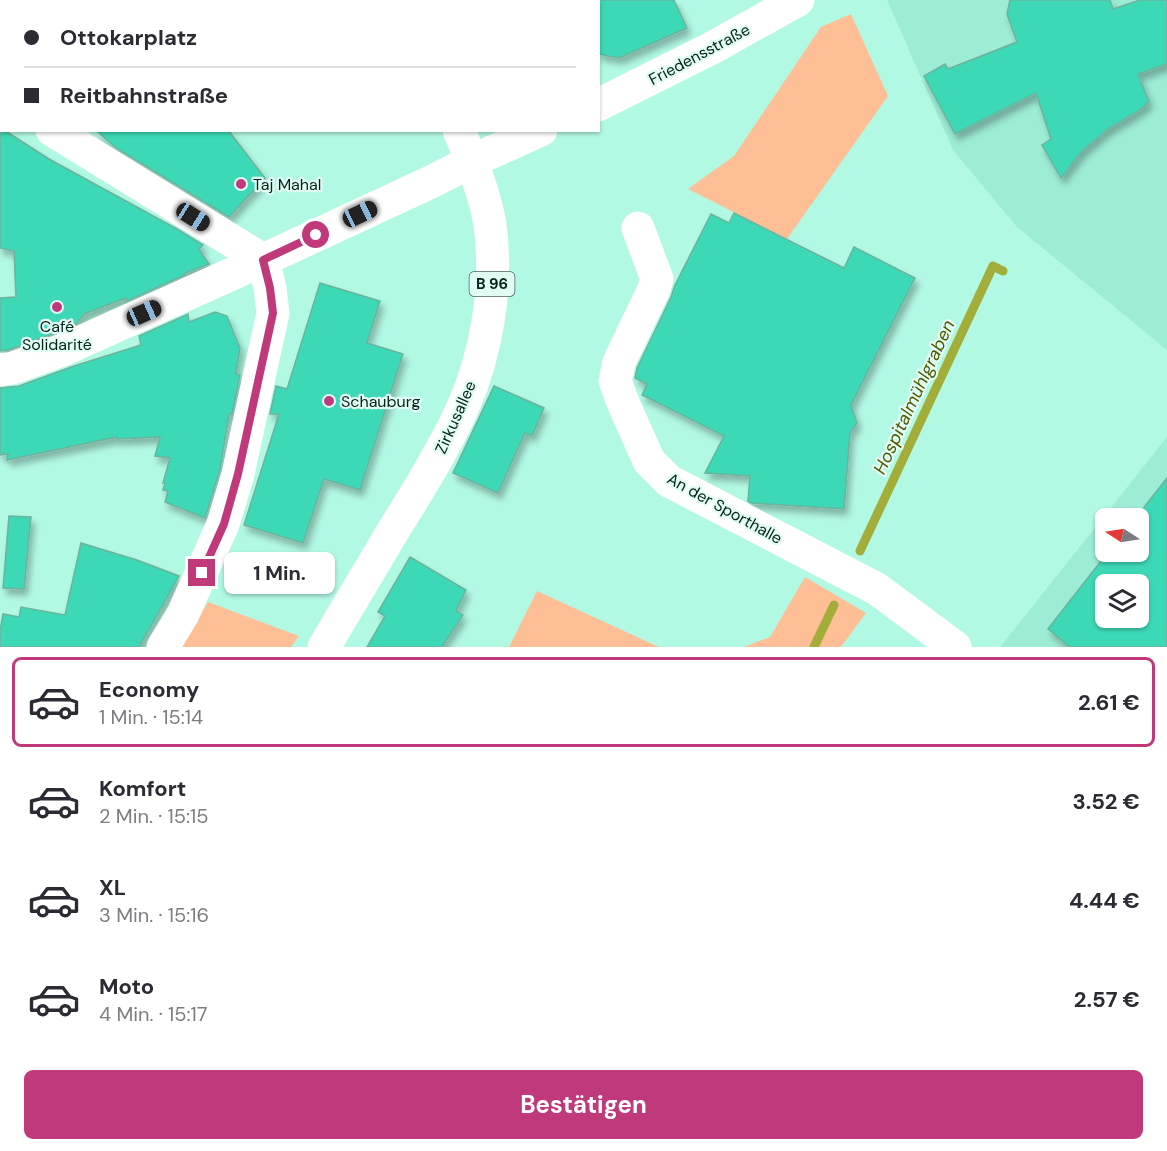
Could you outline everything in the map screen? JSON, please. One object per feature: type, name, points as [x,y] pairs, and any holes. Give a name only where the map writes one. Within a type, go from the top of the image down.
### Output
[{"type":"street","name":"Friedensstraße","points":[[600,104],[712,48],[798,0]]},
{"type":"street","points":[[55,132],[263,260],[270,288],[273,313],[238,474],[224,524],[183,614],[163,647]]},
{"type":"street","name":"B 96","points":[[460,132],[472,161]]},
{"type":"street","points":[[0,370],[13,368],[65,349],[263,260],[537,132]]},
{"type":"street","name":"Zirkusallee","points":[[324,647],[441,451],[464,406],[481,356],[490,310],[493,266],[490,224],[472,161]]},
{"type":"street","name":"An der Sporthalle","points":[[638,228],[657,279],[619,362],[615,381],[649,461],[669,480],[877,589],[955,647]]},
{"type":"shaded area","points":[[887,0],[1167,0],[1167,350],[1017,227],[953,150]]},
{"type":"shaded area","points":[[851,14],[888,96],[787,239],[688,189],[734,156],[821,27]]},
{"type":"shaded area","points":[[1167,437],[1167,647],[1001,646],[1095,528],[1095,562],[1149,562],[1149,508],[1111,508]]},
{"type":"shaded area","points":[[805,577],[866,613],[841,647],[744,647],[770,637]]},
{"type":"shaded area","points":[[537,591],[659,647],[509,647]]},
{"type":"shaded area","points":[[208,602],[299,636],[291,647],[182,647]]},
{"type":"building","points":[[600,0],[674,0],[687,28],[619,58],[600,54]]},
{"type":"building","points":[[1010,0],[1110,0],[1113,9],[1140,0],[1167,0],[1167,64],[1138,74],[1149,102],[1108,129],[1082,151],[1061,178],[1042,145],[1051,139],[1036,93],[955,134],[924,76],[945,64],[948,69],[1017,42],[1007,14]]},
{"type":"building","points":[[0,132],[7,132],[49,159],[203,245],[199,249],[209,264],[127,301],[126,298],[84,314],[77,323],[58,332],[0,351],[0,298],[16,297],[14,251],[0,248]]},
{"type":"building","points":[[98,132],[230,132],[265,178],[229,217],[116,148]]},
{"type":"building","points":[[734,213],[844,268],[854,247],[915,278],[851,405],[857,423],[850,433],[844,509],[751,503],[748,501],[750,476],[705,473],[724,436],[642,395],[647,384],[635,378],[637,368],[675,285],[711,214],[729,223]]},
{"type":"building","name":"Schauburg","points":[[320,283],[380,301],[367,343],[403,354],[360,490],[324,479],[303,543],[244,525],[279,414],[270,414],[276,386],[287,389]]},
{"type":"building","points":[[215,312],[227,316],[240,348],[236,374],[240,375],[232,414],[229,414],[220,469],[205,518],[165,502],[168,491],[163,490],[165,483],[163,483],[170,458],[155,456],[160,437],[117,439],[117,437],[7,460],[8,454],[0,455],[0,388],[19,386],[141,345],[139,336],[188,314],[189,322]]},
{"type":"building","points":[[494,386],[544,408],[532,436],[525,433],[498,493],[453,473]]},
{"type":"building","points":[[1167,478],[1167,647],[1070,647],[1048,629],[1100,562],[1149,562],[1149,508],[1144,508]]},
{"type":"building","points":[[9,516],[31,517],[24,589],[3,588]]},
{"type":"building","points":[[81,543],[179,576],[139,647],[0,647],[3,614],[19,617],[21,607],[65,615]]},
{"type":"building","points":[[410,557],[466,590],[456,611],[463,615],[442,647],[367,647],[385,616],[378,612]]},
{"type":"waterway","name":"Hospitalmühlgraben","points":[[860,551],[993,266],[1003,271]]},
{"type":"waterway","name":"Hospitalmühlgraben","points":[[814,647],[834,605]]},
{"type":"place","name":"Taj Mahal","points":[[241,184]]},
{"type":"place","name":"Café Solidarité","points":[[57,307]]},
{"type":"place","name":"Schauburg","points":[[329,401]]},
{"type":"route","points":[[202,573],[224,524],[238,474],[273,313],[263,260],[316,235]]}]
